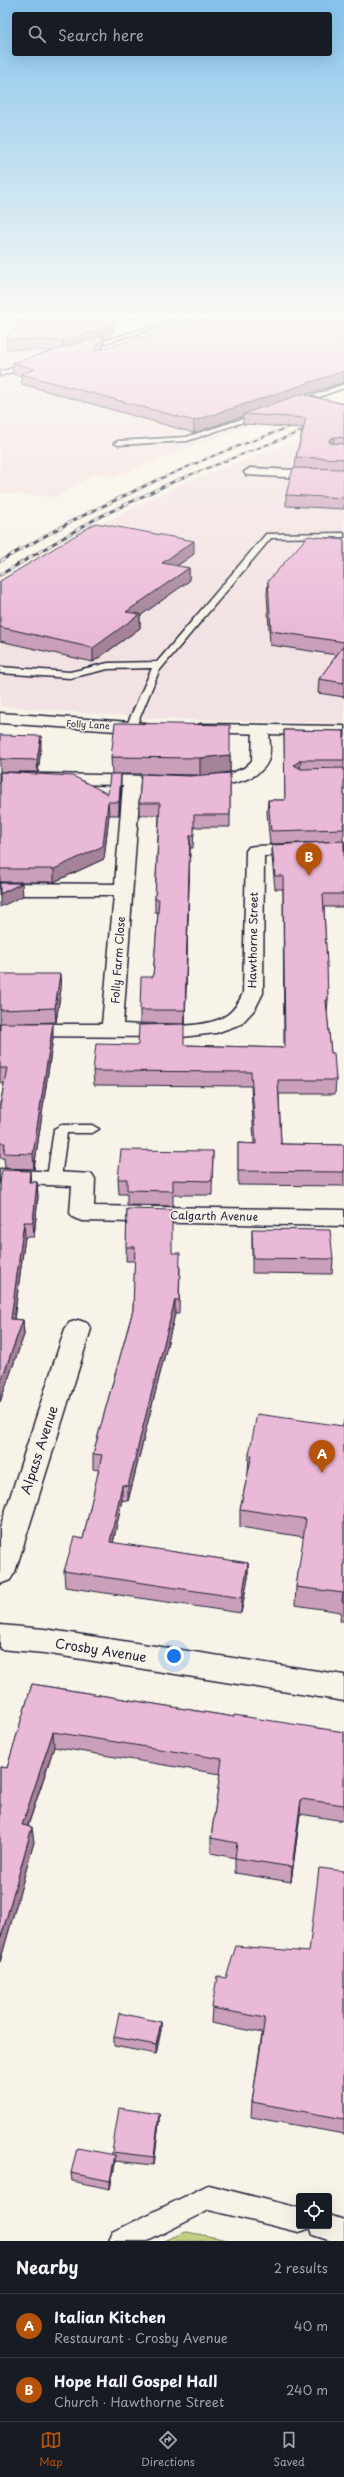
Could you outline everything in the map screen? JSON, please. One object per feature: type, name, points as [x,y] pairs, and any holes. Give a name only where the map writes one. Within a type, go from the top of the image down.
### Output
[{"type":"street","points":[[250,472],[344,476]]},
{"type":"street","name":"Folly Lane","points":[[0,718],[161,728]]},
{"type":"street","points":[[183,729],[344,731]]},
{"type":"street","points":[[0,778],[221,780],[244,775],[253,770],[261,759],[261,730]]},
{"type":"street","name":"Folly Farm Close","points":[[112,1031],[132,780]]},
{"type":"street","name":"Hawthorne Street","points":[[0,1030],[208,1030],[237,1019],[247,1009],[253,993],[255,851],[344,848]]},
{"type":"street","points":[[0,889],[123,890]]},
{"type":"street","name":"Calgarth Avenue","points":[[0,1176],[84,1179],[82,1213],[344,1218]]},
{"type":"street","name":"Alpass Avenue","points":[[0,1572],[78,1329]]},
{"type":"street","name":"Crosby Avenue","points":[[0,1637],[44,1641],[344,1688]]},
{"type":"lane","points":[[118,443],[187,439],[244,421]]},
{"type":"lane","points":[[131,727],[147,685],[159,665],[268,536],[344,535]]},
{"type":"lane","points":[[0,670],[70,675],[108,666],[159,665]]},
{"type":"lane","points":[[54,1178],[61,1129],[92,1129]]},
{"type":"lane","points":[[122,2241],[208,2197],[296,2219]]},
{"type":"lane","points":[[332,2229],[344,2232]]},
{"type":"shaded area","points":[[0,421],[260,421],[113,478],[94,474],[56,497],[0,493]]},
{"type":"shaded area","points":[[344,424],[344,723],[165,719],[0,706],[0,584],[86,531],[181,484]]},
{"type":"green space","points":[[187,2232],[233,2241],[163,2241]]},
{"type":"building","points":[[305,421],[344,421],[344,438],[334,437],[329,440],[330,443],[344,444],[344,459],[296,457]]},
{"type":"building","points":[[293,468],[344,469],[344,498],[286,495]]},
{"type":"building","points":[[96,523],[194,541],[162,563],[189,568],[126,612],[140,614],[93,648],[0,627],[0,581]]},
{"type":"building","points":[[308,536],[344,540],[344,642],[271,631],[268,581]]},
{"type":"building","points":[[344,645],[344,683],[319,679]]},
{"type":"building","points":[[115,723],[230,725],[230,755],[200,758],[111,757]]},
{"type":"building","points":[[284,730],[344,731],[344,760],[301,760],[294,765],[301,769],[344,768],[344,829],[271,831],[268,800],[285,800]]},
{"type":"building","points":[[0,735],[41,736],[37,760],[0,759]]},
{"type":"building","points":[[0,772],[73,776],[108,794],[110,774],[121,774],[119,802],[108,802],[103,846],[54,869],[0,869]]},
{"type":"building","points":[[230,773],[230,815],[194,815],[194,835],[190,835],[185,1010],[140,1010],[141,977],[153,977],[159,899],[155,899],[160,803],[139,803],[141,774],[190,776]]},
{"type":"building","points":[[344,841],[344,894],[323,894],[327,964],[328,1000],[326,1000],[331,1053],[334,1053],[336,1080],[278,1080],[281,1144],[344,1145],[344,1172],[238,1171],[238,1143],[256,1144],[251,1072],[93,1071],[96,1044],[138,1045],[139,1025],[184,1024],[184,1045],[285,1048],[283,876],[275,876],[272,845]]},
{"type":"building","points":[[0,883],[22,883],[0,894]]},
{"type":"building","points":[[0,974],[60,974],[55,1008],[0,1010]]},
{"type":"building","points":[[0,1023],[53,1023],[33,1154],[4,1153],[5,1143],[0,1143],[0,1106],[7,1068],[0,1068]]},
{"type":"building","points":[[121,1150],[213,1151],[212,1181],[173,1180],[173,1191],[127,1190],[127,1179],[118,1179]]},
{"type":"building","points":[[2,1170],[30,1171],[29,1182],[37,1182],[33,1222],[24,1222],[11,1319],[23,1320],[0,1384],[0,1184]]},
{"type":"building","points":[[127,1209],[172,1210],[172,1253],[180,1253],[179,1300],[175,1300],[128,1486],[122,1485],[110,1542],[248,1563],[242,1598],[64,1571],[74,1537],[83,1539],[102,1455],[93,1454],[133,1310],[135,1247],[126,1247]]},
{"type":"building","points":[[252,1229],[330,1230],[333,1259],[253,1258]]},
{"type":"building","points":[[257,1414],[343,1426],[344,1420],[344,1602],[342,1602],[343,1593],[296,1587],[306,1519],[240,1509],[252,1455],[249,1454]]},
{"type":"building","points":[[32,1684],[234,1717],[234,1715],[344,1732],[344,1805],[301,1799],[292,1867],[235,1858],[237,1843],[211,1838],[222,1759],[53,1732],[22,1825],[32,1827],[0,1941],[0,1767],[7,1768]]},
{"type":"building","points":[[319,1868],[344,1871],[344,2119],[252,2102],[265,2018],[212,2008],[217,1976],[226,1978],[236,1946],[309,1952]]},
{"type":"building","points":[[119,2013],[161,2022],[156,2045],[114,2037]]},
{"type":"building","points":[[119,2108],[159,2114],[154,2157],[112,2152]]},
{"type":"building","points":[[77,2148],[115,2155],[110,2181],[71,2173]]},
{"type":"railway","points":[[157,480],[220,453],[297,424]]},
{"type":"railway","points":[[177,480],[312,427]]},
{"type":"railway","points":[[0,561],[72,521],[159,479]]},
{"type":"railway","points":[[0,575],[97,518],[179,479]]},
{"type":"place","name":"Hope Hall Gospel Hall","points":[[309,876]]},
{"type":"place","name":"Italian Kitchen","points":[[322,1473]]}]
